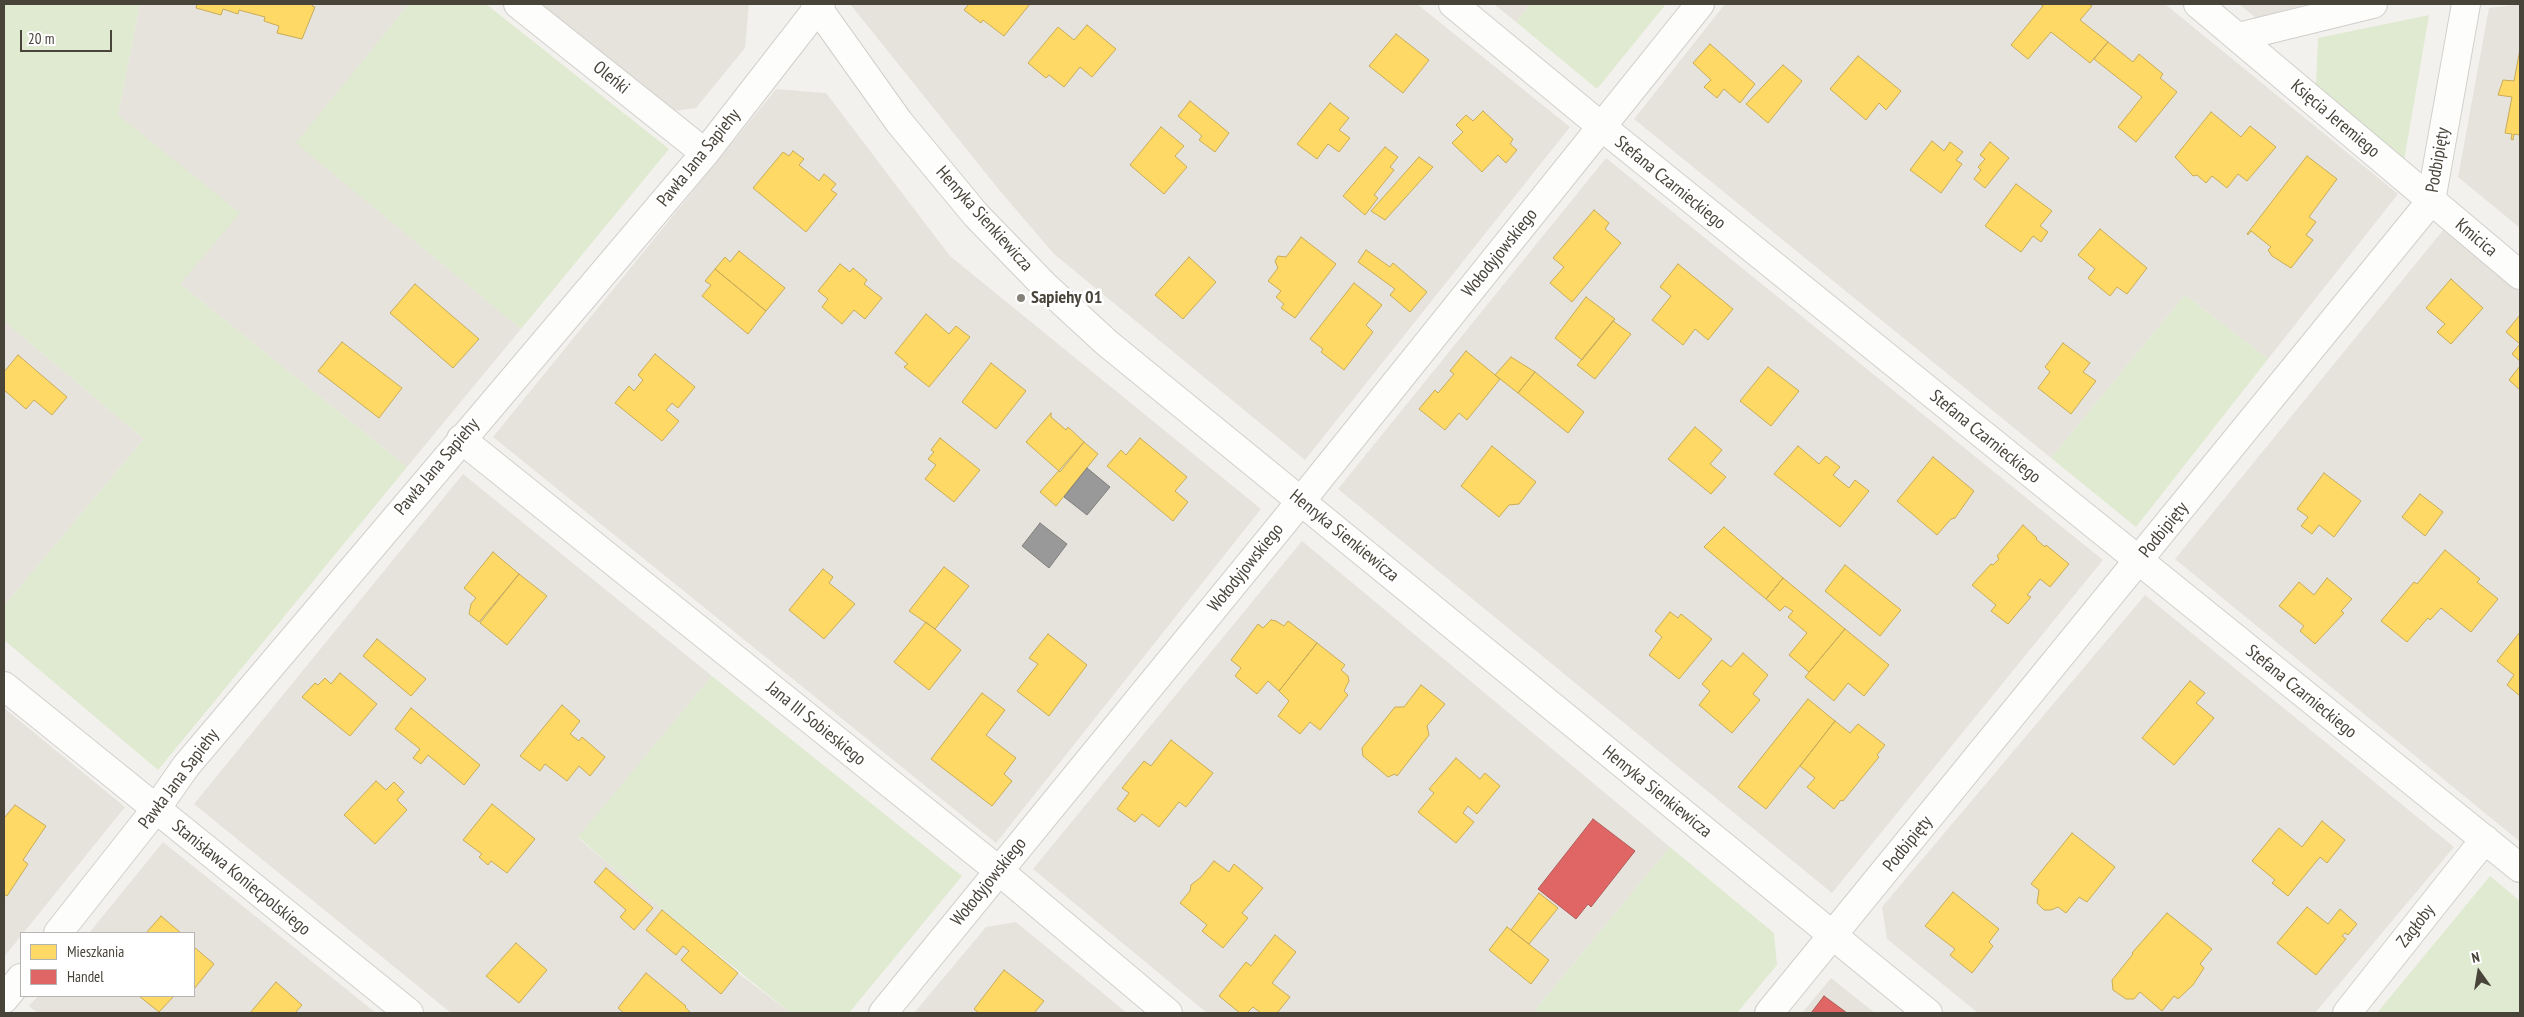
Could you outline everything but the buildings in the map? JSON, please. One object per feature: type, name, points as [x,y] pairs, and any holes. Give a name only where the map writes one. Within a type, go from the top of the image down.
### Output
[{"type":"street","name":"Oleńki","points":[[518,4],[705,153]]},
{"type":"street","name":"Stefana Czarnieckiego","points":[[1453,4],[2139,562],[2520,868]]},
{"type":"street","name":"Wołodyjowskiego","points":[[883,1013],[1301,500],[1700,4]]},
{"type":"street","name":"Księcia Jeremiego","points":[[2198,4],[2431,201]]},
{"type":"street","points":[[2238,37],[2373,4]]},
{"type":"street","name":"Podbipięty","points":[[1769,1013],[2139,562],[2431,201],[2466,4]]},
{"type":"street","name":"Pawła Jana Sapiehy","points":[[59,932],[156,809],[186,766],[460,439],[705,153],[818,5]]},
{"type":"street","name":"Henryka Sienkiewicza","points":[[818,5],[899,122],[976,214],[1044,285],[1107,343],[1928,1013]]},
{"type":"street","name":"Kmicica","points":[[2431,201],[2520,275]]},
{"type":"street","name":"Jana III Sobieskiego","points":[[460,439],[998,870],[1168,1013]]},
{"type":"street","name":"Stanisława Koniecpolskiego","points":[[4,686],[409,1013]]},
{"type":"street","name":"Zagłoby","points":[[2347,1013],[2484,839]]},
{"type":"street","points":[[4,999],[20,979]]},
{"type":"shaded area","points":[[140,4],[409,4],[297,143],[521,329],[407,467],[180,284],[118,115]]},
{"type":"shaded area","points":[[533,4],[749,4],[745,48],[696,108],[666,112]]},
{"type":"shaded area","points":[[850,4],[1417,4],[1570,127],[1305,460],[1054,254],[1000,191]]},
{"type":"shaded area","points":[[1494,4],[1531,4],[1516,22]]},
{"type":"shaded area","points":[[1725,4],[2165,4],[2398,194],[2268,359],[2185,295],[2051,458],[1634,119]]},
{"type":"shaded area","points":[[2239,4],[2308,4],[2256,18]]},
{"type":"shaded area","points":[[2520,4],[2520,228],[2458,177],[2489,8]]},
{"type":"shaded area","points":[[776,89],[826,93],[950,256],[1261,509],[996,843],[493,437]]},
{"type":"shaded area","points":[[1606,158],[2103,560],[1832,893],[1338,489]]},
{"type":"shaded area","points":[[2444,229],[2520,292],[2519,841],[2175,559]]},
{"type":"shaded area","points":[[4,321],[144,439],[4,606]]},
{"type":"shaded area","points":[[463,474],[712,676],[578,838],[738,973],[791,1013],[451,1013],[194,804]]},
{"type":"shaded area","points":[[1302,541],[1670,847],[1536,1009],[1540,1013],[1207,1013],[1033,869]]},
{"type":"shaded area","points":[[2145,595],[2454,847],[2315,1013],[1978,1013],[1887,939],[1882,907]]},
{"type":"shaded area","points":[[4,708],[125,807],[24,932],[20,932],[20,937],[4,957]]},
{"type":"shaded area","points":[[163,842],[376,1013],[38,1013],[29,1006],[37,997],[195,997],[195,932],[90,932]]},
{"type":"shaded area","points":[[1016,922],[1127,1013],[914,1013],[986,927]]},
{"type":"shaded area","points":[[1831,978],[1875,1013],[1802,1013]]},
{"type":"green space","points":[[4,4],[140,4],[118,115],[240,213],[180,284],[407,467],[158,770],[4,640],[4,606],[144,439],[4,321]]},
{"type":"green space","points":[[409,4],[486,4],[669,149],[521,329],[296,143]]},
{"type":"green space","points":[[1531,4],[1666,4],[1597,89],[1516,22]]},
{"type":"green space","points":[[2429,15],[2404,161],[2316,84],[2318,38]]},
{"type":"green space","points":[[2185,295],[2268,359],[2136,527],[2051,458]]},
{"type":"green space","points":[[712,676],[962,876],[849,1013],[791,1013],[662,910],[578,837]]},
{"type":"green space","points":[[1670,847],[1774,933],[1777,965],[1737,1013],[1540,1013],[1536,1009]]},
{"type":"green space","points":[[2490,876],[2520,901],[2520,1013],[2377,1013]]},
{"type":"place","name":"Sapiehy 01","points":[[1021,298]]}]
